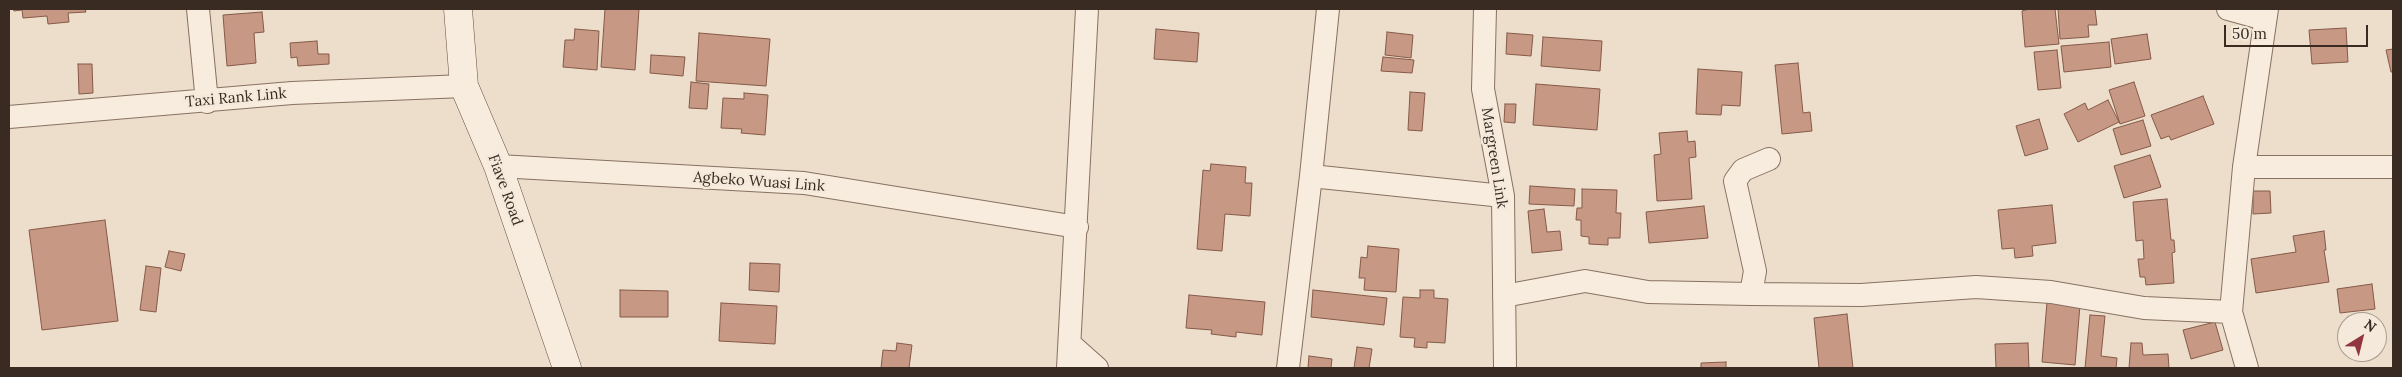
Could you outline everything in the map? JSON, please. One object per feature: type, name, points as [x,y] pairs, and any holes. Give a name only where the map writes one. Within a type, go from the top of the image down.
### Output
[{"type":"street","points":[[198,9],[207,102]]},
{"type":"street","name":"Fiave Road","points":[[458,9],[464,86],[498,166],[567,368]]},
{"type":"street","points":[[1068,368],[1087,9]]},
{"type":"street","points":[[1288,368],[1311,176],[1328,9]]},
{"type":"street","name":"Margreen Link","points":[[1485,9],[1484,89],[1503,196],[1505,368]]},
{"type":"street","points":[[2228,9],[2265,14],[2244,167],[2231,312],[2247,368]]},
{"type":"street","name":"Taxi Rank Link","points":[[9,117],[207,102],[292,93],[464,86]]},
{"type":"street","points":[[1751,294],[1755,271],[1735,181],[1743,170],[1769,159]]},
{"type":"street","name":"Agbeko Wuasi Link","points":[[498,166],[804,183],[1076,228]]},
{"type":"street","points":[[2244,167],[2393,167]]},
{"type":"street","points":[[1311,176],[1503,196]]},
{"type":"street","points":[[1504,296],[1585,281],[1648,292],[1751,294],[1861,295],[1976,287],[2051,292],[2144,308],[2231,312]]},
{"type":"street","points":[[1070,344],[1097,368]]},
{"type":"building","points":[[13,9],[85,9],[86,12],[68,13],[69,22],[48,24],[47,16],[23,18],[22,10],[14,11]]},
{"type":"building","points":[[605,9],[639,9],[635,70],[601,67]]},
{"type":"building","points":[[2029,9],[2055,9],[2059,44],[2025,47],[2022,11]]},
{"type":"building","points":[[2058,9],[2095,9],[2097,25],[2088,25],[2089,37],[2060,39]]},
{"type":"building","points":[[262,12],[264,32],[254,33],[256,63],[227,66],[223,15]]},
{"type":"building","points":[[2346,28],[2348,62],[2312,64],[2309,30]]},
{"type":"building","points":[[575,29],[599,31],[597,70],[563,67],[565,40],[574,40]]},
{"type":"building","points":[[1156,29],[1199,33],[1197,62],[1154,59]]},
{"type":"building","points":[[1387,32],[1413,35],[1411,58],[1385,55]]},
{"type":"building","points":[[699,33],[770,39],[766,86],[696,81]]},
{"type":"building","points":[[1507,33],[1533,35],[1531,56],[1506,54]]},
{"type":"building","points":[[2147,34],[2151,59],[2115,64],[2111,39]]},
{"type":"building","points":[[1543,37],[1602,41],[1600,71],[1541,66]]},
{"type":"building","points":[[317,41],[318,54],[329,54],[329,64],[298,66],[297,57],[291,58],[290,43]]},
{"type":"building","points":[[2109,42],[2111,67],[2064,72],[2061,46]]},
{"type":"building","points":[[2393,49],[2393,72],[2391,72],[2386,50]]},
{"type":"building","points":[[2057,50],[2061,88],[2038,90],[2034,52]]},
{"type":"building","points":[[651,55],[685,57],[683,76],[650,73]]},
{"type":"building","points":[[1383,57],[1414,60],[1412,73],[1381,71]]},
{"type":"building","points":[[1798,63],[1803,113],[1810,112],[1812,131],[1782,134],[1775,65]]},
{"type":"building","points":[[78,64],[92,64],[93,93],[79,94]]},
{"type":"building","points":[[1698,69],[1742,72],[1740,106],[1722,105],[1721,115],[1696,114]]},
{"type":"building","points":[[691,82],[709,84],[707,109],[689,108]]},
{"type":"building","points":[[2134,82],[2145,116],[2120,124],[2109,90]]},
{"type":"building","points":[[1536,84],[1600,89],[1597,130],[1533,125]]},
{"type":"building","points":[[1410,92],[1425,93],[1422,131],[1408,130]]},
{"type":"building","points":[[744,93],[768,95],[765,135],[741,133],[742,129],[721,128],[723,98],[744,99]]},
{"type":"building","points":[[2203,96],[2214,124],[2171,140],[2169,136],[2161,139],[2151,115]]},
{"type":"building","points":[[2108,100],[2119,122],[2078,142],[2064,114],[2085,103],[2088,110]]},
{"type":"building","points":[[1505,104],[1516,104],[1515,123],[1504,122]]},
{"type":"building","points":[[2039,119],[2048,149],[2025,156],[2016,126]]},
{"type":"building","points":[[2143,120],[2151,146],[2121,155],[2113,129]]},
{"type":"building","points":[[1687,131],[1688,142],[1695,141],[1696,157],[1689,158],[1692,199],[1657,201],[1654,155],[1661,154],[1659,133]]},
{"type":"building","points":[[2150,155],[2161,187],[2124,198],[2114,166]]},
{"type":"building","points":[[1211,164],[1246,167],[1245,183],[1252,183],[1250,216],[1225,214],[1222,251],[1197,249],[1203,170],[1210,171]]},
{"type":"building","points":[[1530,186],[1575,189],[1574,206],[1529,204]]},
{"type":"building","points":[[1582,189],[1617,190],[1616,213],[1621,213],[1620,238],[1608,238],[1608,245],[1589,244],[1589,237],[1581,236],[1581,220],[1576,220],[1577,208],[1582,208]]},
{"type":"building","points":[[2253,191],[2270,191],[2271,213],[2253,214]]},
{"type":"building","points":[[2167,199],[2171,240],[2174,240],[2175,252],[2172,253],[2174,283],[2146,285],[2145,277],[2140,277],[2138,259],[2144,259],[2143,240],[2136,241],[2133,202]]},
{"type":"building","points":[[2052,205],[2056,243],[2032,246],[2033,256],[2015,258],[2014,248],[2002,249],[1998,210]]},
{"type":"building","points":[[1704,206],[1708,238],[1649,243],[1646,212]]},
{"type":"building","points":[[1544,209],[1547,232],[1560,231],[1562,250],[1532,253],[1528,211]]},
{"type":"building","points":[[105,220],[118,321],[42,330],[29,230]]},
{"type":"building","points":[[2324,231],[2326,250],[2324,250],[2329,282],[2256,293],[2251,259],[2296,252],[2293,236]]},
{"type":"building","points":[[1368,246],[1399,249],[1396,292],[1364,290],[1365,278],[1359,278],[1361,257],[1367,258]]},
{"type":"building","points":[[169,251],[185,254],[181,271],[165,267]]},
{"type":"building","points":[[750,263],[780,264],[779,292],[749,290]]},
{"type":"building","points":[[146,266],[161,268],[156,312],[140,310]]},
{"type":"building","points":[[2372,284],[2375,309],[2340,312],[2337,289]]},
{"type":"building","points":[[620,290],[668,291],[668,317],[620,317]]},
{"type":"building","points":[[1313,290],[1387,298],[1384,325],[1311,317]]},
{"type":"building","points":[[1420,290],[1434,290],[1434,298],[1448,299],[1445,343],[1427,342],[1427,348],[1414,347],[1415,338],[1400,337],[1403,297],[1420,298]]},
{"type":"building","points":[[1189,295],[1265,302],[1262,335],[1236,332],[1236,337],[1211,334],[1212,330],[1186,328]]},
{"type":"building","points":[[2047,302],[2080,305],[2075,365],[2042,362]]},
{"type":"building","points":[[721,303],[777,306],[775,344],[719,341]]},
{"type":"building","points":[[1847,314],[1853,368],[1819,368],[1814,318]]},
{"type":"building","points":[[2090,315],[2105,316],[2101,356],[2117,358],[2116,368],[2085,368]]},
{"type":"building","points":[[2215,322],[2223,350],[2191,359],[2183,330]]},
{"type":"building","points":[[897,343],[912,345],[909,368],[881,368],[883,350],[896,351]]},
{"type":"building","points":[[2028,343],[2029,368],[1996,368],[1995,344]]},
{"type":"building","points":[[2131,343],[2142,343],[2143,355],[2168,354],[2169,368],[2129,368]]},
{"type":"building","points":[[1357,347],[1372,349],[1369,368],[1354,368]]},
{"type":"building","points":[[1309,356],[1332,359],[1331,368],[1308,368]]},
{"type":"building","points":[[1726,362],[1726,368],[1701,368],[1701,363]]}]
